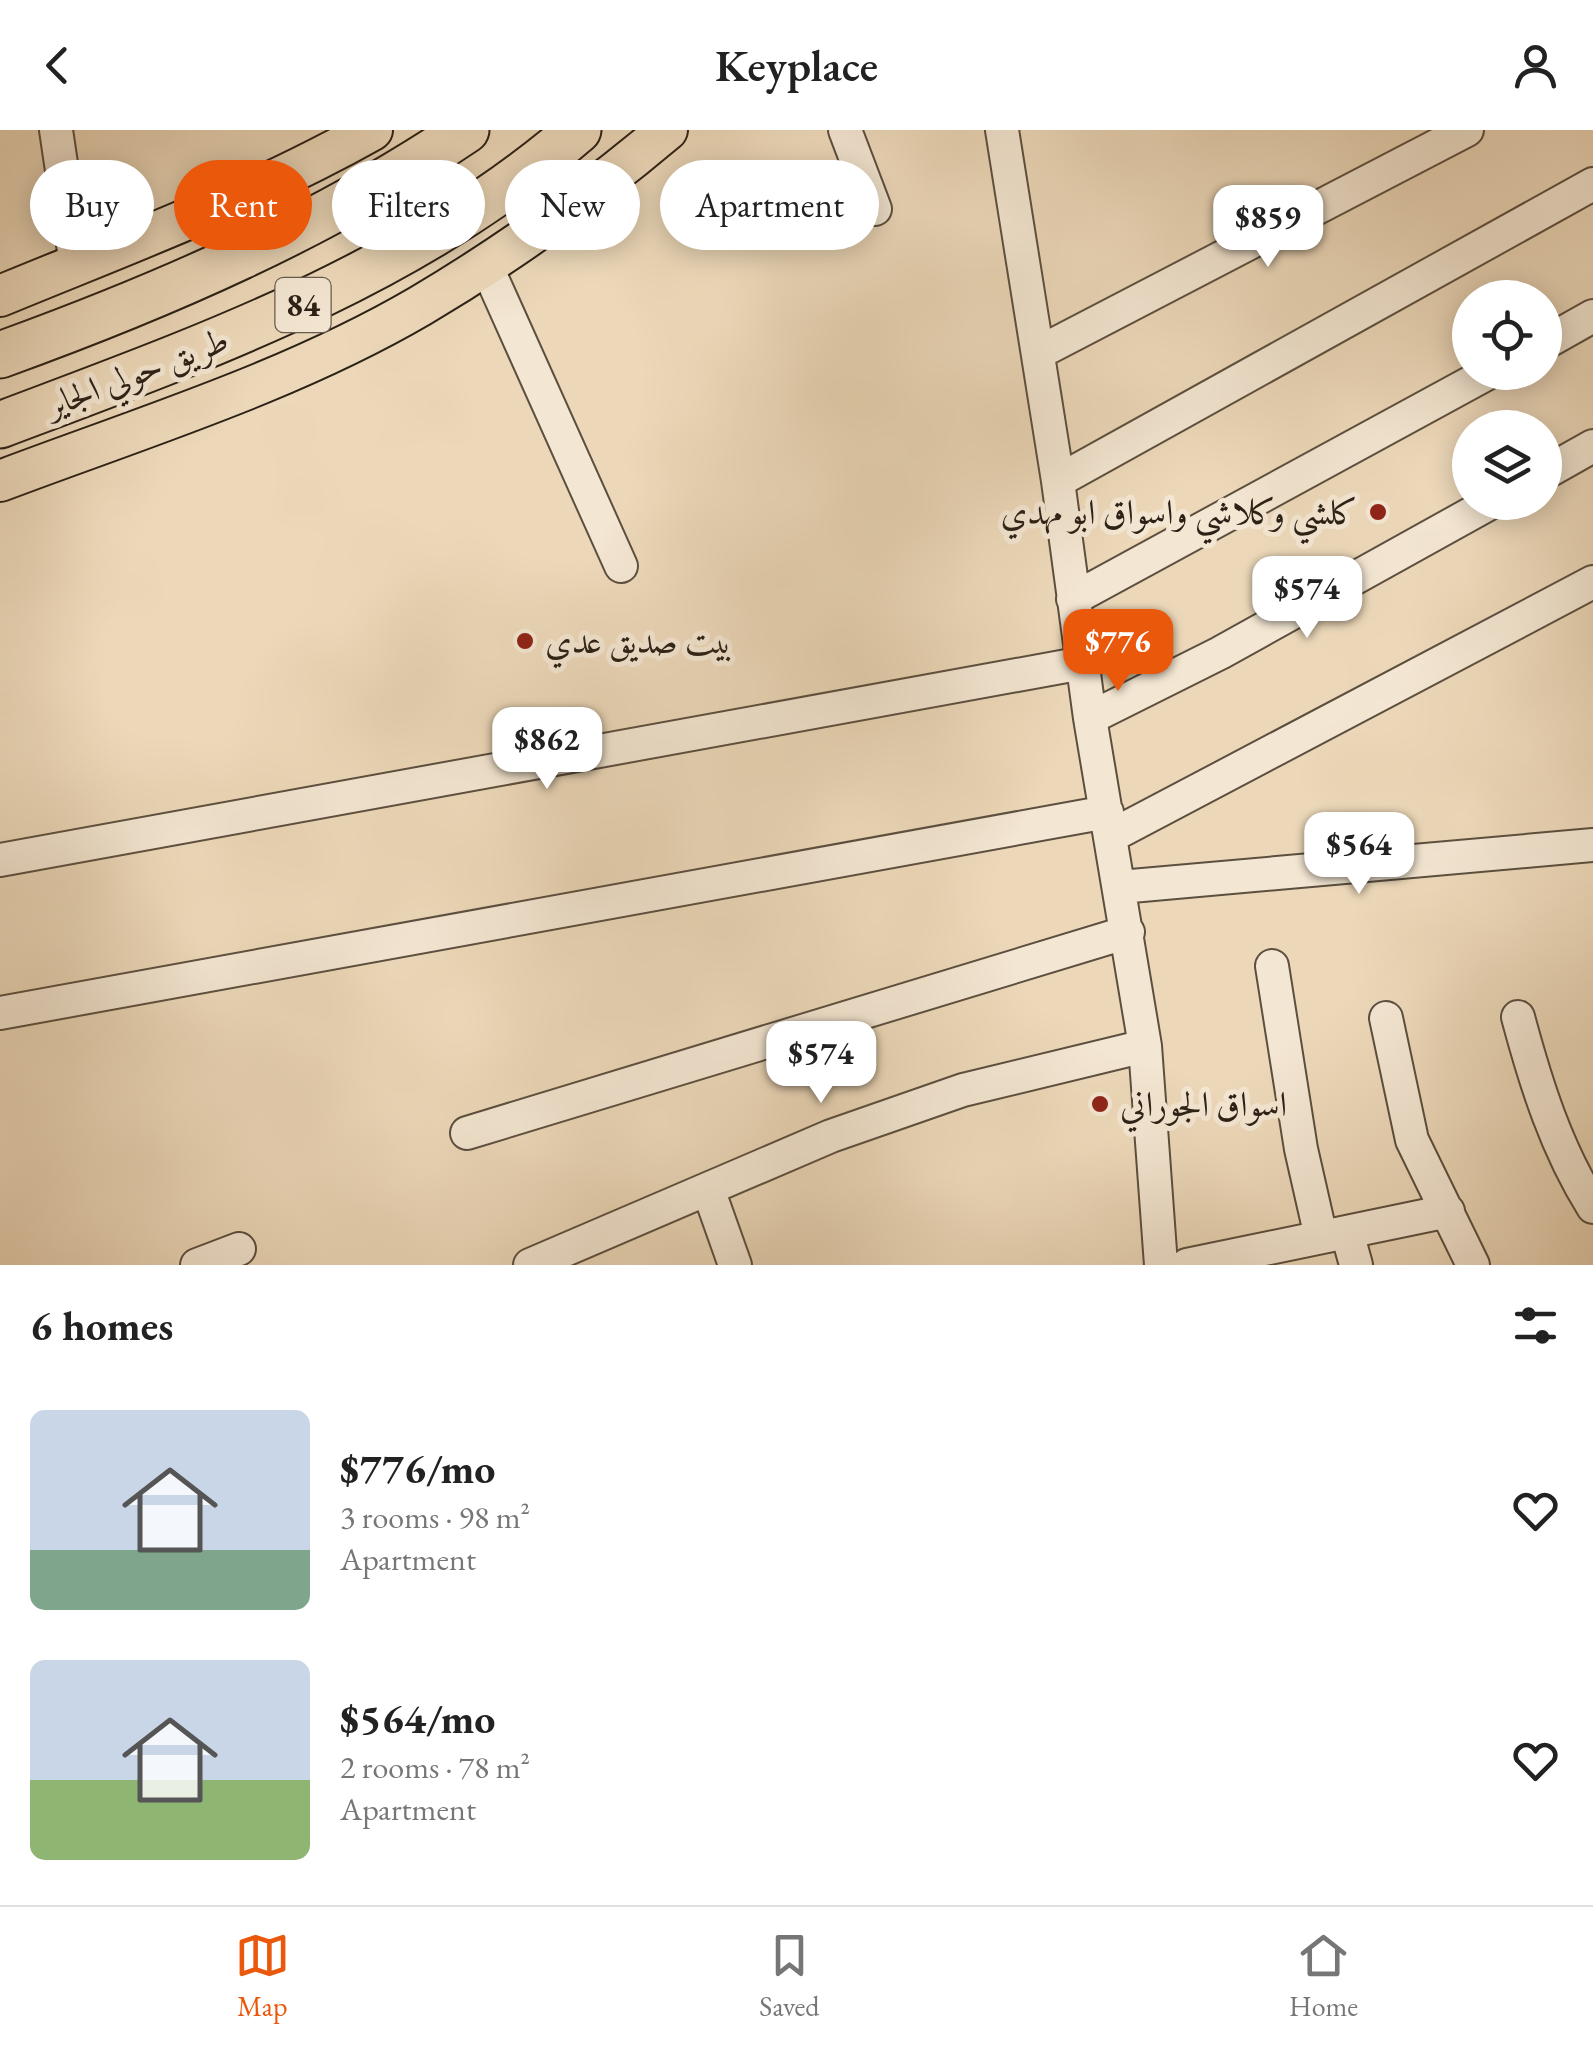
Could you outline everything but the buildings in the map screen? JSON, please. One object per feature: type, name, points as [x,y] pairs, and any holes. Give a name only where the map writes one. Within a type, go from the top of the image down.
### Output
[{"type":"highway","name":"طريق حولي الجاير","points":[[4,341],[248,256],[389,180],[466,130]]},
{"type":"highway","name":"طريق حولي الجاير","points":[[0,425],[254,327],[355,279],[491,195],[578,130]]},
{"type":"main road","points":[[0,296],[226,205],[299,171],[372,130]]},
{"type":"main road","points":[[0,481],[316,358],[418,307],[606,182],[667,130]]},
{"type":"street","points":[[56,130],[76,265]]},
{"type":"street","points":[[845,130],[856,160]]},
{"type":"street","points":[[1002,130],[1058,481],[1090,718],[1145,1046],[1152,1258]]},
{"type":"street","points":[[1038,353],[1467,130]]},
{"type":"street","points":[[1058,481],[1593,184]]},
{"type":"street","points":[[484,263],[620,566]]},
{"type":"street","points":[[1562,333],[1593,316]]},
{"type":"street","points":[[1073,599],[1457,390]]},
{"type":"street","points":[[1562,463],[1593,446]]},
{"type":"street","points":[[1090,718],[1220,653],[1460,520]]},
{"type":"street","points":[[0,1013],[1109,824],[1593,582]]},
{"type":"street","points":[[0,860],[1082,663]]},
{"type":"street","points":[[1120,887],[1593,844]]},
{"type":"street","points":[[467,1133],[1128,932]]},
{"type":"street","points":[[1272,966],[1302,1149],[1334,1235],[1356,1265]]},
{"type":"street","points":[[1518,1017],[1538,1092],[1575,1178],[1593,1206]]},
{"type":"street","points":[[1386,1018],[1412,1140],[1474,1265]]},
{"type":"street","points":[[530,1265],[831,1136],[964,1090],[1145,1046]]},
{"type":"street","points":[[708,1188],[735,1265]]},
{"type":"street","points":[[1187,1265],[1448,1211]]},
{"type":"street","points":[[197,1265],[239,1249]]},
{"type":"place","name":"كلشي وكلاشي واسواق ابو مهدي","points":[[1378,512]]},
{"type":"place","name":"بيت صديق عدي","points":[[525,641]]},
{"type":"place","name":"اسواق الجوراني","points":[[1100,1104]]}]
